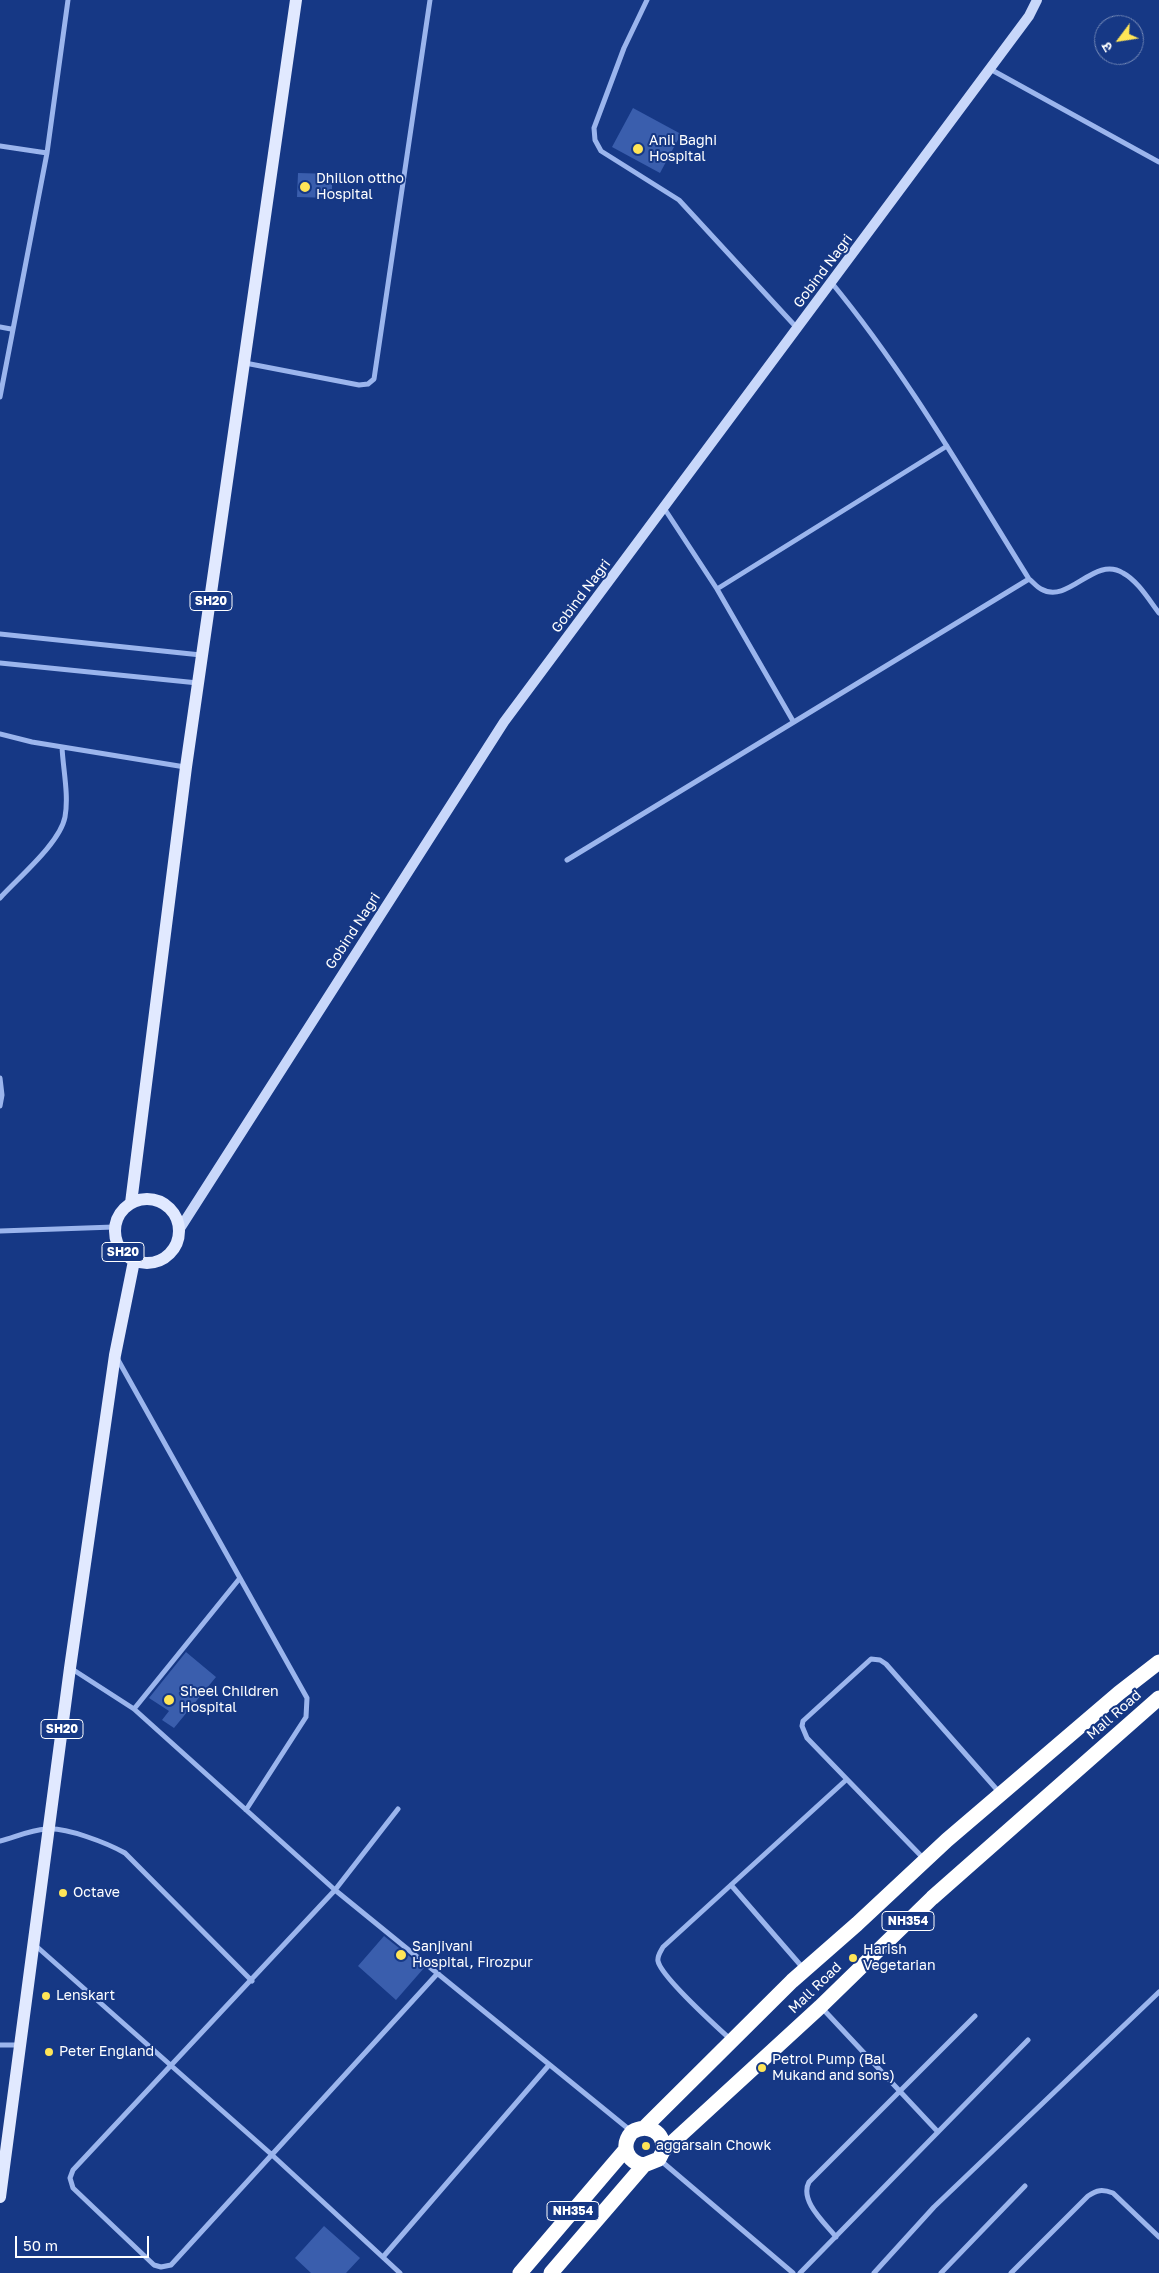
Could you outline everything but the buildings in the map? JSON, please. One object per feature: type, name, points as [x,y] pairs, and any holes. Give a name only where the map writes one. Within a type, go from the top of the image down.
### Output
[{"type":"highway","points":[[638,2130],[805,1970],[925,1860],[1118,1693],[1159,1662]]},
{"type":"highway","name":"Mall Road","points":[[551,2273],[644,2166],[661,2155],[932,1898],[1159,1698]]},
{"type":"highway","points":[[638,2130],[660,2135],[661,2155]]},
{"type":"highway","name":"NH354","points":[[520,2273],[626,2150],[626,2140],[638,2130]]},
{"type":"highway","points":[[626,2150],[632,2161],[644,2166]]},
{"type":"main road","name":"SH20","points":[[179,1230],[178,1241],[173,1251],[165,1259],[155,1263],[134,1261],[119,1248],[115,1238],[114,1227],[122,1209],[131,1202],[186,767],[296,0]]},
{"type":"main road","points":[[131,1202],[141,1199],[152,1199],[163,1203],[174,1214],[179,1230]]},
{"type":"main road","name":"SH20","points":[[0,2197],[34,1944],[47,1829],[52,1809],[70,1668],[115,1355],[134,1261]]},
{"type":"street","points":[[0,397],[11,329],[47,153],[68,0]]},
{"type":"street","points":[[245,363],[359,385],[368,384],[374,379],[430,0]]},
{"type":"street","points":[[647,0],[610,81],[594,128],[595,140],[601,150],[679,200],[797,328]]},
{"type":"street","name":"Gobind Nagri","points":[[179,1230],[504,722],[990,69],[1029,16],[1037,0]]},
{"type":"street","points":[[990,69],[1159,162]]},
{"type":"street","points":[[0,146],[47,153]]},
{"type":"street","points":[[831,282],[868,327],[904,378],[1029,579],[1042,590],[1057,592],[1073,585],[1090,574],[1107,570],[1122,572],[1134,583],[1159,613]]},
{"type":"street","points":[[0,327],[11,329]]},
{"type":"street","points":[[717,589],[947,446]]},
{"type":"street","points":[[664,508],[717,589],[793,721]]},
{"type":"street","points":[[566,860],[1029,579]]},
{"type":"street","points":[[0,634],[203,656]]},
{"type":"street","points":[[0,662],[199,683]]},
{"type":"street","points":[[0,734],[62,747],[186,767]]},
{"type":"street","points":[[0,898],[59,833],[65,818],[66,805],[62,747]]},
{"type":"street","points":[[0,1078],[2,1095],[0,1106]]},
{"type":"street","points":[[0,1231],[114,1227]]},
{"type":"street","points":[[115,1355],[307,1698],[308,1709],[306,1717],[246,1810]]},
{"type":"street","points":[[134,1709],[240,1578]]},
{"type":"street","points":[[925,1860],[807,1738],[802,1726],[803,1721],[874,1659],[886,1664],[1000,1794]]},
{"type":"street","points":[[70,1668],[134,1709],[335,1890],[549,2065],[638,2130]]},
{"type":"street","points":[[732,2041],[668,1978],[658,1962],[663,1947],[846,1780]]},
{"type":"street","points":[[398,1809],[335,1890],[252,1981],[73,2170],[70,2178],[78,2194],[154,2265],[161,2267],[171,2265],[438,1973]]},
{"type":"street","points":[[0,1841],[47,1829],[95,1839],[125,1853],[252,1981]]},
{"type":"street","points":[[731,1885],[805,1970]]},
{"type":"street","points":[[34,1944],[271,2154],[400,2273]]},
{"type":"street","points":[[874,2273],[934,2207],[1159,1992]]},
{"type":"street","points":[[820,2006],[938,2132]]},
{"type":"street","points":[[836,2237],[810,2205],[806,2188],[975,2016]]},
{"type":"street","points":[[800,2273],[1028,2040]]},
{"type":"street","points":[[0,2046],[20,2045]]},
{"type":"street","points":[[383,2257],[549,2065]]},
{"type":"street","points":[[661,2155],[793,2273]]},
{"type":"street","points":[[941,2273],[1025,2186]]},
{"type":"street","points":[[1011,2273],[1088,2196],[1096,2191],[1104,2190],[1112,2193],[1159,2237]]},
{"type":"place","name":"Anil Baghi Hospital","points":[[638,149]]},
{"type":"place","name":"Dhillon ottho Hospital","points":[[305,187]]},
{"type":"place","name":"Sheel Children Hospital","points":[[169,1700]]},
{"type":"place","name":"Octave","points":[[63,1893]]},
{"type":"place","name":"Sanjivani Hospital, Firozpur","points":[[401,1955]]},
{"type":"place","name":"Harish Vegetarian","points":[[853,1958]]},
{"type":"place","name":"Lenskart","points":[[46,1996]]},
{"type":"place","name":"Peter England","points":[[49,2052]]},
{"type":"place","name":"Petrol Pump (Bal Mukand and sons)","points":[[762,2068]]},
{"type":"place","name":"aggarsain Chowk","points":[[646,2146]]}]
